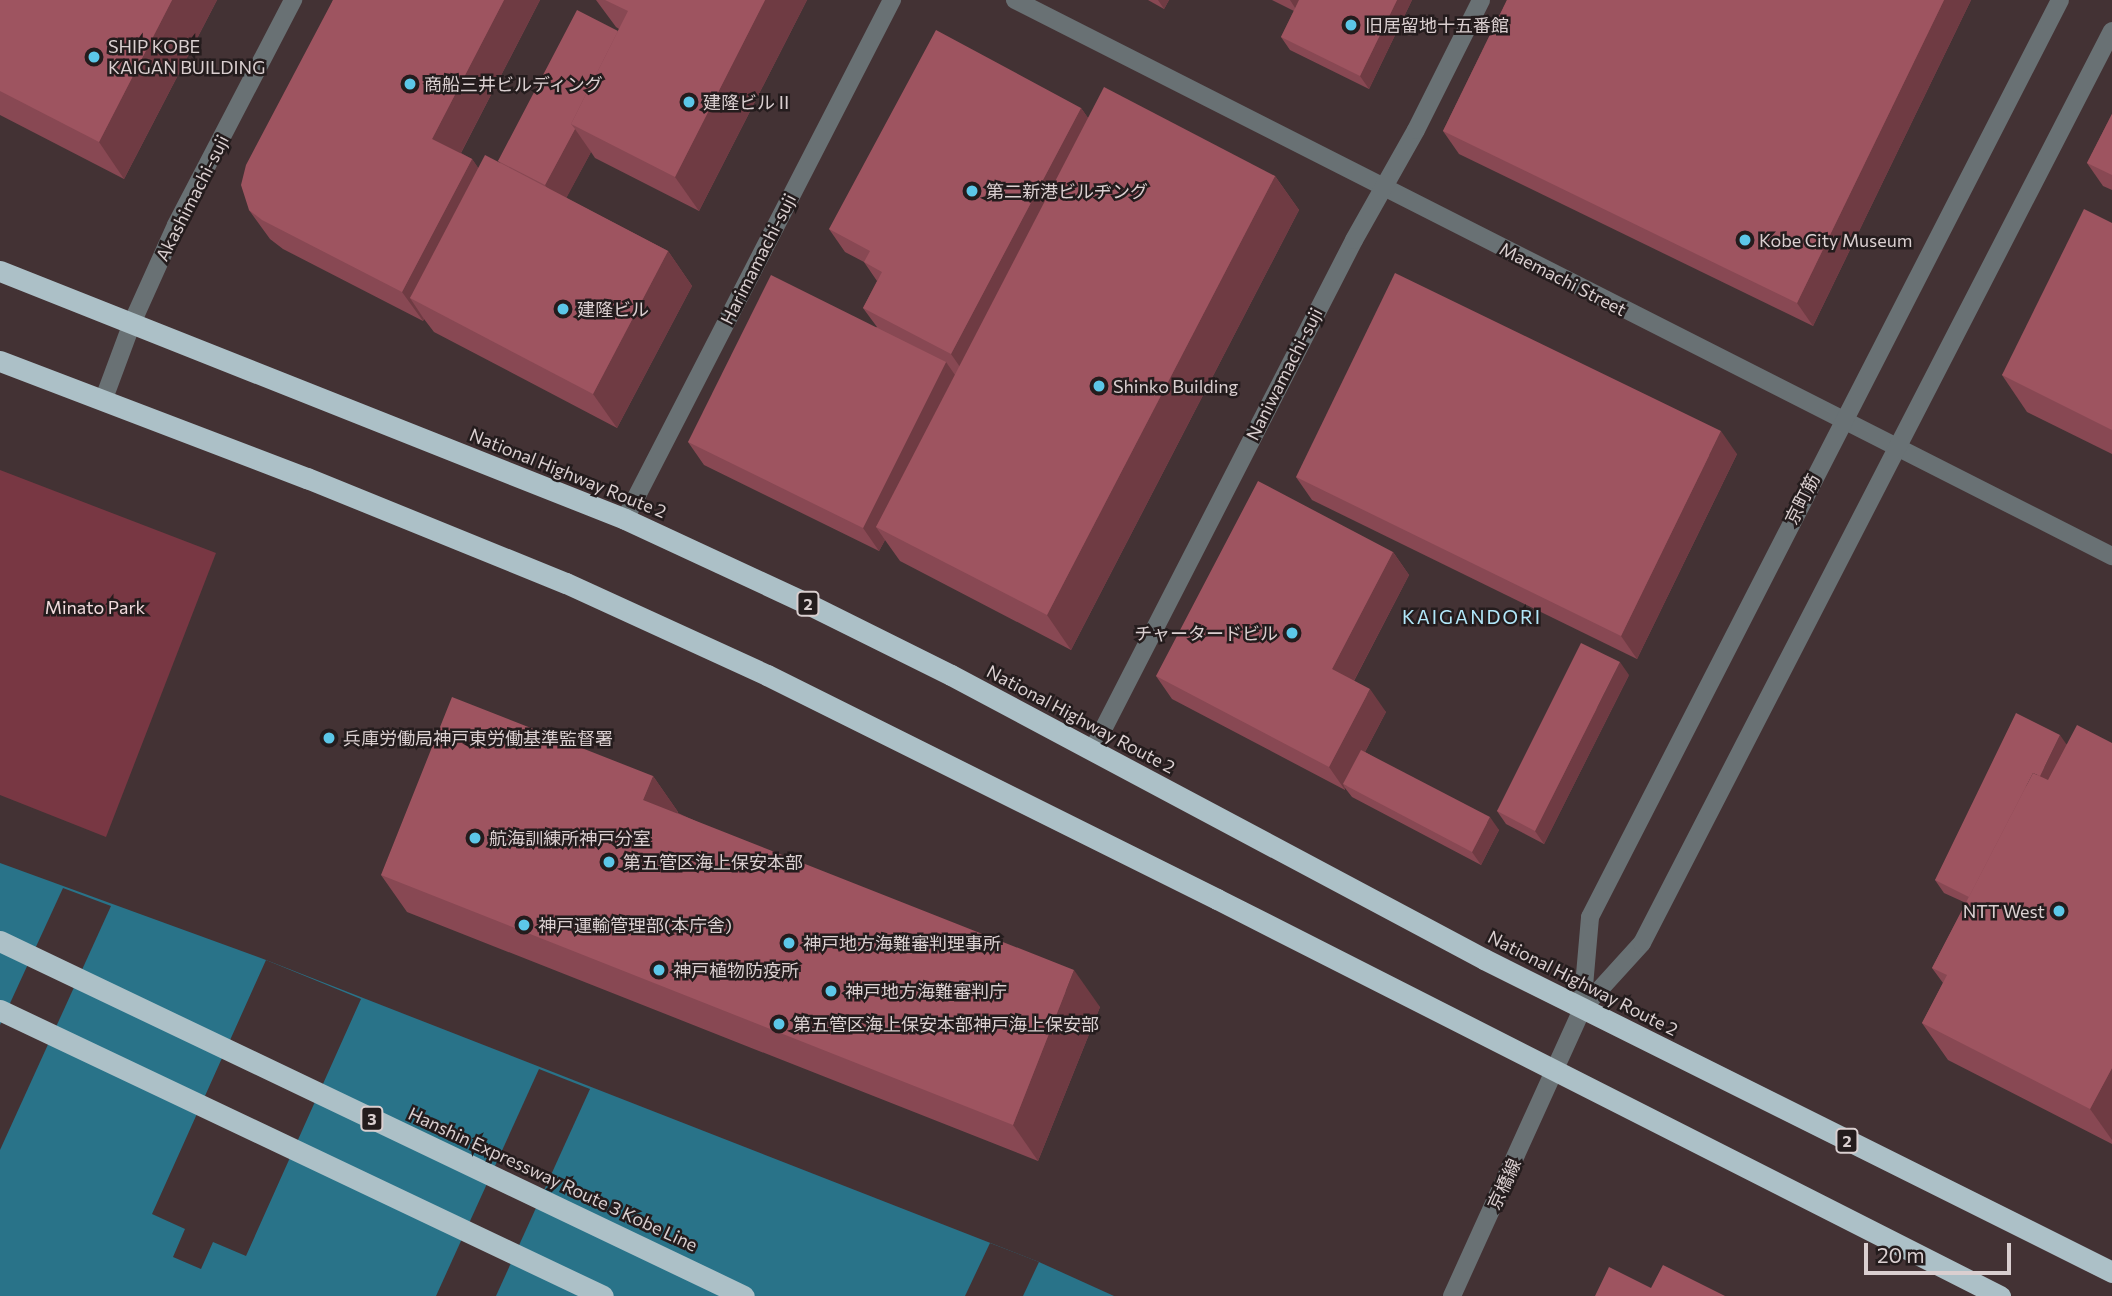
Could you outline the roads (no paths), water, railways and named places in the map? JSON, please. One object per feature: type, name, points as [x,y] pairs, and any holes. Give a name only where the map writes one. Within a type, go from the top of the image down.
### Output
[{"type":"highway","name":"National Highway Route 2","points":[[0,271],[625,519],[802,601],[1582,1009],[2112,1272]]},
{"type":"highway","points":[[0,362],[307,478],[566,583],[754,670],[1217,899],[2000,1296]]},
{"type":"highway","name":"Hanshin Expressway Route 3 Kobe Line","points":[[0,941],[744,1296]]},
{"type":"highway","points":[[0,1010],[603,1296]]},
{"type":"street","name":"Akashimachi-suji","points":[[103,401],[132,323],[176,225],[293,0]]},
{"type":"street","name":"Harimamachi-suji","points":[[625,519],[892,0]]},
{"type":"street","name":"Maemachi Street","points":[[1014,0],[2112,556]]},
{"type":"street","name":"Naniwamachi-suji","points":[[1092,751],[1481,0]]},
{"type":"street","name":"京町筋","points":[[1555,1072],[1582,1009],[1590,917],[1843,418],[2060,0]]},
{"type":"street","name":"京町筋","points":[[1582,1009],[1642,943],[2112,31]]},
{"type":"street","name":"京橋線","points":[[1452,1296],[1555,1072]]},
{"type":"water","points":[[0,863],[266,960],[1039,1262],[1114,1296],[0,1296]]},
{"type":"place","name":"旧居留地十五番館","points":[[1351,25]]},
{"type":"place","name":"SHIP KOBE KAIGAN BUILDING","points":[[94,57]]},
{"type":"place","name":"商船三井ビルディング","points":[[410,84]]},
{"type":"place","name":"建隆ビルⅡ","points":[[689,102]]},
{"type":"place","name":"第二新港ビルヂング","points":[[972,191]]},
{"type":"place","name":"Kobe City Museum","points":[[1745,240]]},
{"type":"place","name":"建隆ビル","points":[[563,309]]},
{"type":"place","name":"Shinko Building","points":[[1099,386]]},
{"type":"place","name":"チャータードビル","points":[[1292,633]]},
{"type":"place","name":"兵庫労働局神戸東労働基準監督署","points":[[329,738]]},
{"type":"place","name":"航海訓練所神戸分室","points":[[475,838]]},
{"type":"place","name":"第五管区海上保安本部","points":[[609,862]]},
{"type":"place","name":"NTT West","points":[[2059,911]]},
{"type":"place","name":"神戸運輸管理部(本庁舎)","points":[[524,925]]},
{"type":"place","name":"神戸地方海難審判理事所","points":[[789,943]]},
{"type":"place","name":"神戸植物防疫所","points":[[659,970]]},
{"type":"place","name":"神戸地方海難審判庁","points":[[831,991]]},
{"type":"place","name":"第五管区海上保安本部神戸海上保安部","points":[[779,1024]]},
{"type":"district","name":"KAIGANDORI","points":[[1472,617]]},
{"type":"park label","name":"Minato Park","points":[[95,607]]}]
